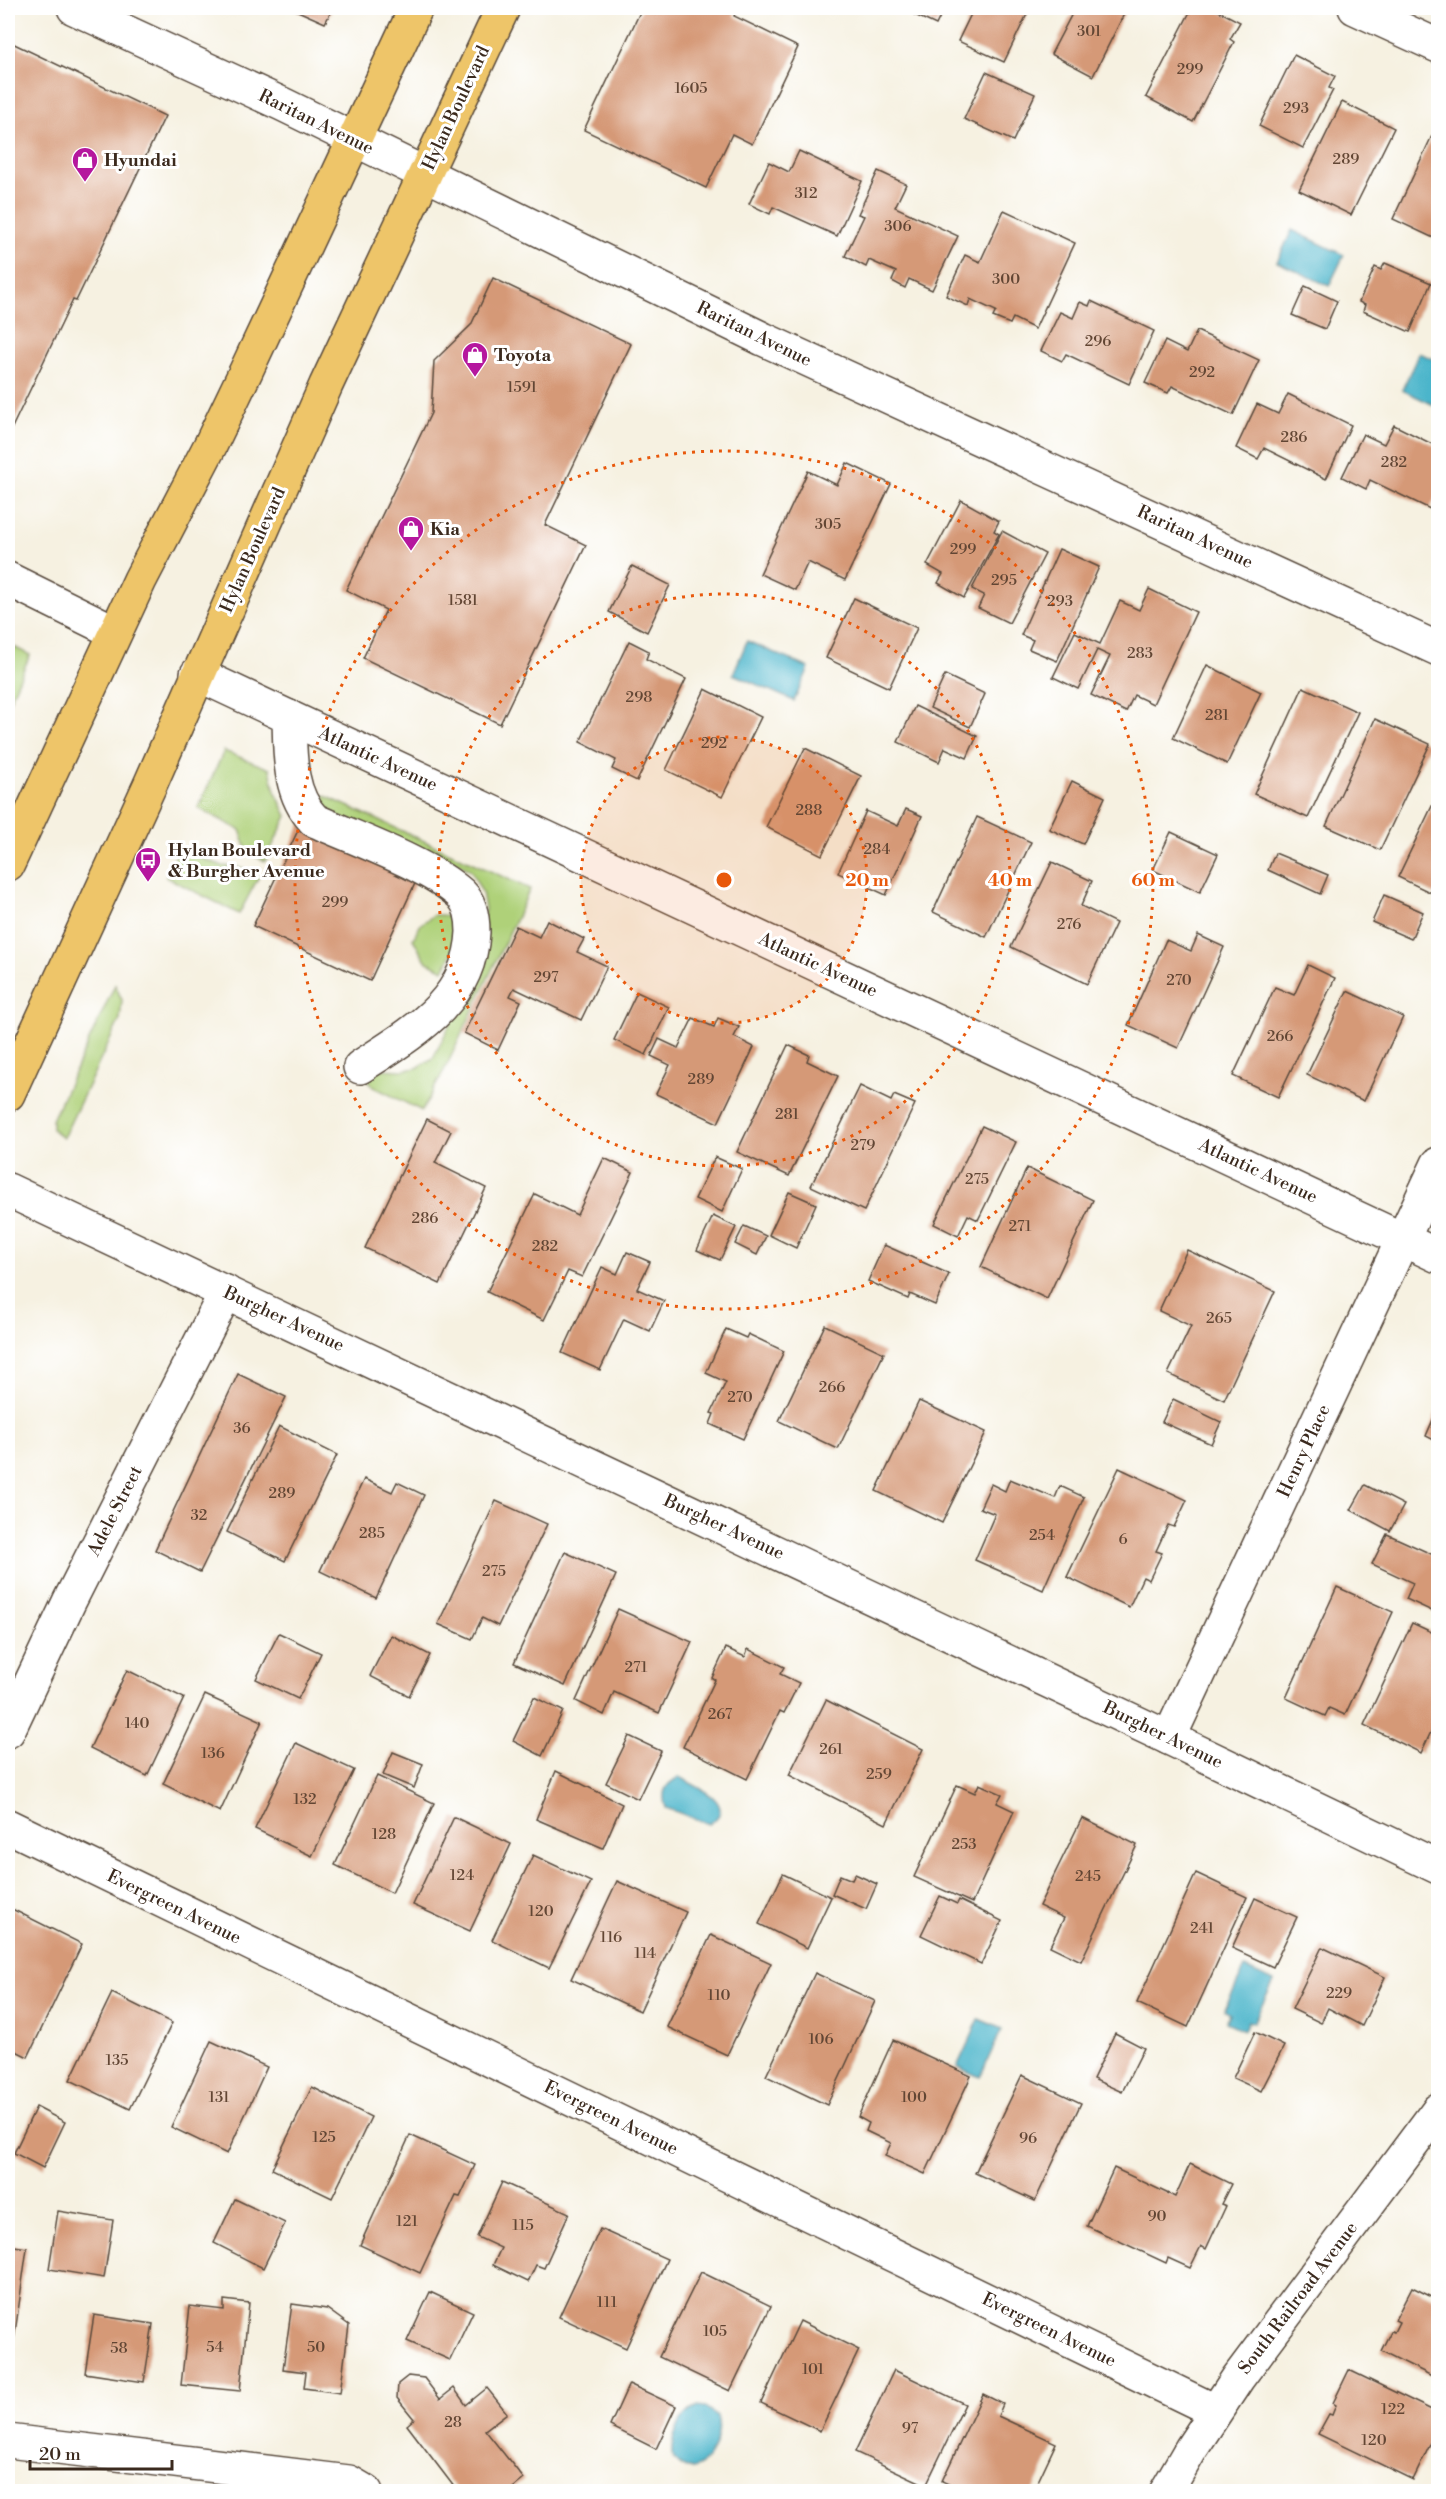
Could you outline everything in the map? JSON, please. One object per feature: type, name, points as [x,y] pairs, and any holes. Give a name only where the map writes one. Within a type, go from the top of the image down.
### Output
[{"type":"main road","points":[[8,864],[140,579],[211,444],[416,8]]},
{"type":"main road","name":"Hylan Boulevard","points":[[8,1094],[145,795],[326,385],[502,8]]},
{"type":"street","name":"Raritan Avenue","points":[[74,8],[425,174],[764,339],[1438,649]]},
{"type":"street","points":[[1355,8],[1438,46]]},
{"type":"street","points":[[8,579],[115,633]]},
{"type":"street","name":"Atlantic Avenue","points":[[197,674],[1438,1256]]},
{"type":"street","points":[[290,717],[291,755],[296,792],[306,812],[314,820],[411,864],[448,884],[463,896],[470,906],[473,924],[471,956],[455,990],[433,1016],[360,1066]]},
{"type":"street","name":"Henry Place","points":[[1169,1738],[1438,1164]]},
{"type":"street","name":"Burgher Avenue","points":[[8,1190],[1438,1867]]},
{"type":"street","name":"Adele Street","points":[[8,1731],[69,1602],[226,1292]]},
{"type":"street","name":"Evergreen Avenue","points":[[8,1826],[1215,2411]]},
{"type":"street","name":"South Railroad Avenue","points":[[1166,2492],[1215,2411],[1438,2110]]},
{"type":"street","points":[[8,2441],[350,2482],[366,2492]]},
{"type":"green space","points":[[8,644],[30,655],[8,704],[8,669],[11,662],[8,660]]},
{"type":"green space","points":[[224,751],[270,769],[275,791],[287,816],[265,861],[248,853],[240,830],[198,808]]},
{"type":"green space","points":[[312,790],[530,889],[447,1065],[422,1111],[372,1086],[367,1078],[380,1069],[417,1068],[433,1058],[469,987],[485,909],[482,892],[471,871],[460,864],[421,851],[321,810]]},
{"type":"green space","points":[[179,850],[223,866],[242,868],[259,876],[239,914],[166,877]]},
{"type":"green space","points":[[434,915],[446,916],[453,920],[456,927],[455,944],[444,970],[427,962],[413,939],[421,924]]},
{"type":"green space","points":[[115,985],[122,1000],[120,1019],[63,1138],[52,1129],[52,1120]]},
{"type":"water","points":[[1292,230],[1344,255],[1329,286],[1277,262]]},
{"type":"water","points":[[1419,353],[1438,361],[1438,407],[1402,390]]},
{"type":"water","points":[[747,641],[809,668],[794,701],[733,674]]},
{"type":"water","points":[[679,1777],[712,1796],[720,1809],[718,1817],[709,1824],[666,1808],[665,1790]]},
{"type":"water","points":[[1245,1968],[1274,1981],[1253,2023],[1248,2021],[1244,2030],[1226,2022],[1230,2014],[1224,2010]]},
{"type":"water","points":[[979,2019],[1002,2029],[980,2077],[957,2067]]},
{"type":"water","points":[[697,2407],[705,2408],[717,2417],[717,2438],[708,2458],[700,2465],[692,2468],[683,2467],[673,2459],[672,2445],[681,2422]]},
{"type":"building","points":[[291,8],[333,8],[325,23]]},
{"type":"building","points":[[642,8],[729,8],[736,11],[734,16],[798,47],[752,144],[732,134],[706,188],[584,130]]},
{"type":"building","points":[[900,8],[944,8],[936,25]]},
{"type":"building","points":[[974,8],[1030,8],[1004,62],[958,41]]},
{"type":"building","points":[[1075,8],[1127,8],[1093,76],[1051,54]]},
{"type":"building","points":[[1192,8],[1213,8],[1240,22],[1230,39],[1234,42],[1193,122],[1146,97]]},
{"type":"building","points":[[8,41],[165,116],[8,436]]},
{"type":"building","points":[[1294,55],[1335,76],[1329,88],[1333,90],[1303,148],[1259,126]]},
{"type":"building","points":[[986,72],[1035,94],[1013,141],[964,119]]},
{"type":"building","points":[[1342,102],[1394,128],[1351,215],[1299,190]]},
{"type":"building","points":[[1438,123],[1438,240],[1393,219]]},
{"type":"building","points":[[799,151],[862,181],[837,236],[773,207],[770,214],[749,204],[769,162],[789,172]]},
{"type":"building","points":[[878,171],[906,184],[895,207],[958,236],[932,290],[909,279],[905,288],[892,281],[896,272],[869,260],[866,267],[845,256],[864,216],[858,214]]},
{"type":"building","points":[[1004,210],[1075,243],[1035,329],[1013,318],[1010,324],[993,317],[996,311],[970,299],[968,306],[946,296],[965,255],[980,262]]},
{"type":"building","points":[[1385,263],[1431,283],[1410,332],[1363,311],[1365,305],[1359,302],[1375,267],[1381,270]]},
{"type":"building","points":[[493,278],[631,344],[545,525],[586,545],[500,724],[363,658],[386,610],[346,590],[431,413],[434,361],[471,325]]},
{"type":"building","points":[[1305,286],[1337,301],[1325,329],[1292,315]]},
{"type":"building","points":[[1091,301],[1154,331],[1129,384],[1066,354],[1062,361],[1041,351],[1060,312],[1073,318],[1080,302],[1089,306]]},
{"type":"building","points":[[1197,331],[1259,360],[1233,415],[1172,386],[1168,393],[1145,383],[1165,341],[1187,352]]},
{"type":"building","points":[[1288,394],[1351,425],[1326,479],[1264,448],[1258,459],[1236,448],[1257,404],[1278,414]]},
{"type":"building","points":[[1394,425],[1438,447],[1438,493],[1430,509],[1370,480],[1366,489],[1342,477],[1363,434],[1384,444]]},
{"type":"building","points":[[847,463],[891,484],[845,580],[808,562],[795,590],[760,574],[808,471],[837,485]]},
{"type":"building","points":[[961,500],[999,521],[994,531],[999,534],[964,598],[938,583],[943,574],[927,565]]},
{"type":"building","points":[[1002,531],[1045,554],[1009,623],[978,608],[984,595],[972,589]]},
{"type":"building","points":[[1059,549],[1099,567],[1057,661],[1029,649],[1033,640],[1021,635]]},
{"type":"building","points":[[632,566],[670,585],[647,632],[609,612]]},
{"type":"building","points":[[1149,589],[1196,612],[1153,704],[1134,695],[1126,712],[1091,695],[1110,656],[1097,650],[1078,689],[1053,677],[1075,632],[1100,644],[1120,601],[1139,610]]},
{"type":"building","points":[[854,598],[917,628],[889,688],[826,658]]},
{"type":"building","points":[[629,641],[649,651],[646,659],[686,679],[637,781],[612,769],[616,760],[580,742]]},
{"type":"building","points":[[1207,665],[1261,692],[1227,764],[1173,738]]},
{"type":"building","points":[[945,675],[985,694],[970,727],[930,708]]},
{"type":"building","points":[[1303,687],[1358,712],[1308,818],[1254,794]]},
{"type":"building","points":[[705,689],[761,717],[722,797],[666,770]]},
{"type":"building","points":[[915,706],[977,736],[967,758],[945,748],[939,762],[898,742]]},
{"type":"building","points":[[1375,719],[1430,744],[1380,850],[1326,826]]},
{"type":"building","points":[[805,748],[861,776],[822,855],[766,827]]},
{"type":"building","points":[[1072,781],[1105,797],[1083,844],[1049,829]]},
{"type":"building","points":[[1434,802],[1438,804],[1438,896],[1398,877]]},
{"type":"building","points":[[906,809],[922,816],[886,895],[838,873],[866,811],[898,826]]},
{"type":"building","points":[[977,817],[1031,842],[986,937],[933,912]]},
{"type":"building","points":[[301,824],[417,879],[370,981],[253,926]]},
{"type":"building","points":[[1171,832],[1218,854],[1200,892],[1153,870]]},
{"type":"building","points":[[1275,853],[1328,875],[1320,894],[1268,870]]},
{"type":"building","points":[[1052,862],[1092,881],[1081,906],[1116,923],[1087,984],[1011,947]]},
{"type":"building","points":[[1384,895],[1423,912],[1411,939],[1372,922]]},
{"type":"building","points":[[547,920],[584,939],[577,952],[607,966],[581,1020],[514,988],[510,996],[521,1001],[498,1050],[464,1033],[516,926],[539,937]]},
{"type":"building","points":[[1198,935],[1224,947],[1178,1048],[1128,1025],[1166,940],[1191,951]]},
{"type":"building","points":[[1308,965],[1335,978],[1278,1097],[1233,1076],[1275,987],[1294,995]]},
{"type":"building","points":[[1347,991],[1403,1017],[1364,1101],[1307,1075]]},
{"type":"building","points":[[637,992],[669,1007],[646,1055],[614,1040]]},
{"type":"building","points":[[693,1018],[714,1027],[718,1018],[739,1027],[734,1037],[754,1047],[718,1123],[656,1094],[670,1065],[651,1056],[659,1039],[678,1048]]},
{"type":"building","points":[[788,1045],[809,1055],[807,1061],[838,1076],[789,1176],[737,1152]]},
{"type":"building","points":[[860,1086],[891,1101],[894,1095],[915,1104],[864,1211],[811,1186]]},
{"type":"building","points":[[427,1119],[451,1131],[435,1163],[486,1188],[440,1284],[365,1248]]},
{"type":"building","points":[[982,1126],[1016,1142],[978,1220],[968,1215],[958,1236],[934,1224]]},
{"type":"building","points":[[715,1157],[742,1169],[722,1212],[695,1199]]},
{"type":"building","points":[[604,1158],[633,1172],[582,1277],[568,1271],[544,1320],[487,1292],[535,1194],[577,1215]]},
{"type":"building","points":[[1027,1168],[1093,1200],[1047,1299],[981,1267]]},
{"type":"building","points":[[789,1192],[816,1204],[796,1248],[769,1235]]},
{"type":"building","points":[[713,1216],[736,1227],[720,1260],[697,1250]]},
{"type":"building","points":[[744,1226],[766,1236],[757,1255],[735,1244]]},
{"type":"building","points":[[884,1245],[949,1274],[935,1305],[910,1294],[908,1299],[868,1281]]},
{"type":"building","points":[[1187,1250],[1275,1291],[1224,1400],[1168,1374],[1191,1326],[1159,1311]]},
{"type":"building","points":[[627,1252],[650,1262],[637,1289],[664,1301],[650,1331],[624,1319],[600,1370],[562,1353],[602,1267],[617,1274]]},
{"type":"building","points":[[825,1325],[884,1353],[838,1449],[779,1421]]},
{"type":"building","points":[[726,1329],[746,1338],[748,1334],[784,1351],[743,1439],[710,1424],[714,1414],[711,1413],[726,1382],[706,1373]]},
{"type":"building","points":[[238,1374],[286,1397],[200,1572],[155,1550]]},
{"type":"building","points":[[1173,1399],[1221,1422],[1211,1444],[1162,1422]]},
{"type":"building","points":[[919,1401],[986,1432],[942,1523],[876,1491]]},
{"type":"building","points":[[1438,1408],[1438,1442],[1426,1436]]},
{"type":"building","points":[[279,1426],[337,1455],[285,1561],[227,1532]]},
{"type":"building","points":[[1119,1468],[1187,1500],[1174,1527],[1168,1525],[1156,1551],[1162,1553],[1149,1580],[1143,1577],[1129,1607],[1067,1577]]},
{"type":"building","points":[[364,1479],[392,1492],[397,1482],[424,1495],[376,1598],[320,1571]]},
{"type":"building","points":[[1010,1479],[1055,1498],[1060,1486],[1084,1497],[1043,1590],[975,1560],[995,1514],[980,1508],[991,1484],[1005,1491]]},
{"type":"building","points":[[1365,1485],[1404,1505],[1390,1531],[1351,1510]]},
{"type":"building","points":[[496,1501],[547,1524],[498,1626],[482,1618],[472,1639],[438,1624]]},
{"type":"building","points":[[1387,1534],[1438,1557],[1438,1602],[1434,1612],[1406,1599],[1413,1583],[1372,1564]]},
{"type":"building","points":[[565,1552],[616,1575],[565,1686],[514,1663]]},
{"type":"building","points":[[1337,1587],[1393,1612],[1345,1715],[1329,1708],[1325,1716],[1286,1698]]},
{"type":"building","points":[[618,1609],[692,1642],[659,1713],[614,1692],[604,1715],[576,1701]]},
{"type":"building","points":[[1412,1623],[1438,1635],[1438,1717],[1421,1753],[1364,1725]]},
{"type":"building","points":[[279,1633],[321,1653],[298,1699],[256,1679]]},
{"type":"building","points":[[391,1635],[430,1655],[409,1696],[370,1676]]},
{"type":"building","points":[[726,1648],[745,1657],[748,1649],[784,1667],[780,1674],[799,1683],[784,1713],[780,1711],[747,1779],[683,1747],[715,1680],[712,1678]]},
{"type":"building","points":[[127,1670],[184,1698],[147,1776],[90,1748]]},
{"type":"building","points":[[205,1695],[262,1721],[220,1812],[163,1784]]},
{"type":"building","points":[[534,1697],[563,1711],[542,1756],[513,1741]]},
{"type":"building","points":[[826,1700],[923,1749],[886,1824],[789,1775]]},
{"type":"building","points":[[629,1736],[661,1751],[638,1799],[606,1783]]},
{"type":"building","points":[[296,1743],[354,1770],[312,1856],[255,1829]]},
{"type":"building","points":[[393,1752],[423,1764],[414,1788],[383,1775]]},
{"type":"building","points":[[556,1771],[622,1804],[603,1848],[536,1819]]},
{"type":"building","points":[[377,1776],[434,1803],[392,1893],[335,1865]]},
{"type":"building","points":[[979,1784],[1002,1794],[997,1803],[1014,1811],[972,1903],[914,1877],[957,1785],[975,1793]]},
{"type":"building","points":[[454,1817],[511,1844],[470,1931],[413,1905]]},
{"type":"building","points":[[1082,1818],[1137,1845],[1081,1961],[1050,1946],[1064,1918],[1039,1906]]},
{"type":"building","points":[[533,1855],[591,1882],[549,1968],[492,1940]]},
{"type":"building","points":[[1196,1873],[1247,1897],[1188,2027],[1137,2003]]},
{"type":"building","points":[[783,1874],[831,1897],[807,1948],[759,1924]]},
{"type":"building","points":[[855,1874],[877,1884],[866,1909],[832,1894],[840,1875],[852,1880]]},
{"type":"building","points":[[617,1881],[686,1912],[640,2011],[571,1979]]},
{"type":"building","points":[[940,1896],[957,1904],[959,1900],[1002,1921],[981,1964],[921,1935]]},
{"type":"building","points":[[1255,1898],[1297,1917],[1273,1967],[1232,1948]]},
{"type":"building","points":[[8,1907],[82,1944],[28,2057],[8,2047]]},
{"type":"building","points":[[711,1935],[771,1963],[727,2055],[667,2027]]},
{"type":"building","points":[[1322,1947],[1385,1977],[1362,2026],[1328,2008],[1321,2023],[1292,2009]]},
{"type":"building","points":[[815,1973],[875,2001],[827,2105],[766,2076]]},
{"type":"building","points":[[112,1993],[172,2023],[130,2109],[70,2080]]},
{"type":"building","points":[[1255,2032],[1284,2046],[1261,2091],[1233,2078]]},
{"type":"building","points":[[1115,2033],[1144,2048],[1122,2092],[1093,2079]]},
{"type":"building","points":[[893,2040],[971,2076],[925,2174],[885,2156],[891,2143],[866,2131],[869,2123],[858,2117]]},
{"type":"building","points":[[211,2041],[267,2067],[227,2154],[171,2127]]},
{"type":"building","points":[[1022,2075],[1081,2103],[1035,2201],[975,2173]]},
{"type":"building","points":[[312,2087],[371,2117],[332,2198],[272,2169]]},
{"type":"building","points":[[36,2107],[65,2122],[43,2168],[14,2153]]},
{"type":"building","points":[[410,2135],[475,2165],[460,2197],[456,2196],[420,2273],[360,2245]]},
{"type":"building","points":[[1190,2164],[1231,2184],[1221,2204],[1226,2206],[1206,2249],[1201,2246],[1190,2268],[1168,2258],[1166,2263],[1087,2226],[1114,2168],[1175,2197]]},
{"type":"building","points":[[502,2182],[569,2213],[544,2268],[536,2265],[528,2282],[493,2265],[501,2248],[477,2237]]},
{"type":"building","points":[[235,2199],[285,2223],[263,2268],[214,2243]]},
{"type":"building","points":[[58,2211],[113,2220],[104,2278],[49,2269]]},
{"type":"building","points":[[600,2229],[667,2259],[626,2348],[559,2317]]},
{"type":"building","points":[[8,2245],[27,2248],[14,2340],[8,2339]]},
{"type":"building","points":[[701,2272],[771,2306],[730,2391],[659,2357]]},
{"type":"building","points":[[1412,2287],[1438,2300],[1438,2379],[1381,2351],[1391,2331],[1394,2332],[1399,2322],[1395,2320]]},
{"type":"building","points":[[430,2292],[473,2312],[450,2360],[407,2341]]},
{"type":"building","points":[[224,2300],[249,2303],[240,2391],[181,2385],[190,2306],[224,2310]]},
{"type":"building","points":[[292,2304],[327,2309],[349,2325],[340,2393],[304,2388],[306,2372],[283,2369]]},
{"type":"building","points":[[94,2315],[153,2324],[144,2382],[85,2373]]},
{"type":"building","points":[[800,2321],[859,2350],[820,2431],[761,2403]]},
{"type":"building","points":[[894,2370],[965,2404],[926,2485],[855,2452]]},
{"type":"building","points":[[1349,2370],[1438,2413],[1438,2428],[1413,2480],[1318,2434],[1329,2414],[1332,2415],[1336,2405],[1333,2403]]},
{"type":"building","points":[[408,2376],[424,2378],[440,2399],[454,2388],[466,2405],[487,2388],[507,2413],[485,2430],[524,2479],[508,2492],[458,2492],[407,2425],[414,2419],[397,2398],[398,2384]]},
{"type":"building","points":[[629,2384],[676,2406],[656,2449],[610,2426]]},
{"type":"building","points":[[983,2394],[1003,2404],[998,2416],[1056,2443],[1033,2492],[960,2492],[961,2490],[942,2481]]},
{"type":"place","name":"Hyundai","points":[[85,183]]},
{"type":"place","name":"Toyota","points":[[475,378]]},
{"type":"place","name":"Kia","points":[[411,552]]},
{"type":"place","name":"Hylan Boulevard & Burgher Avenue","points":[[148,883]]}]
